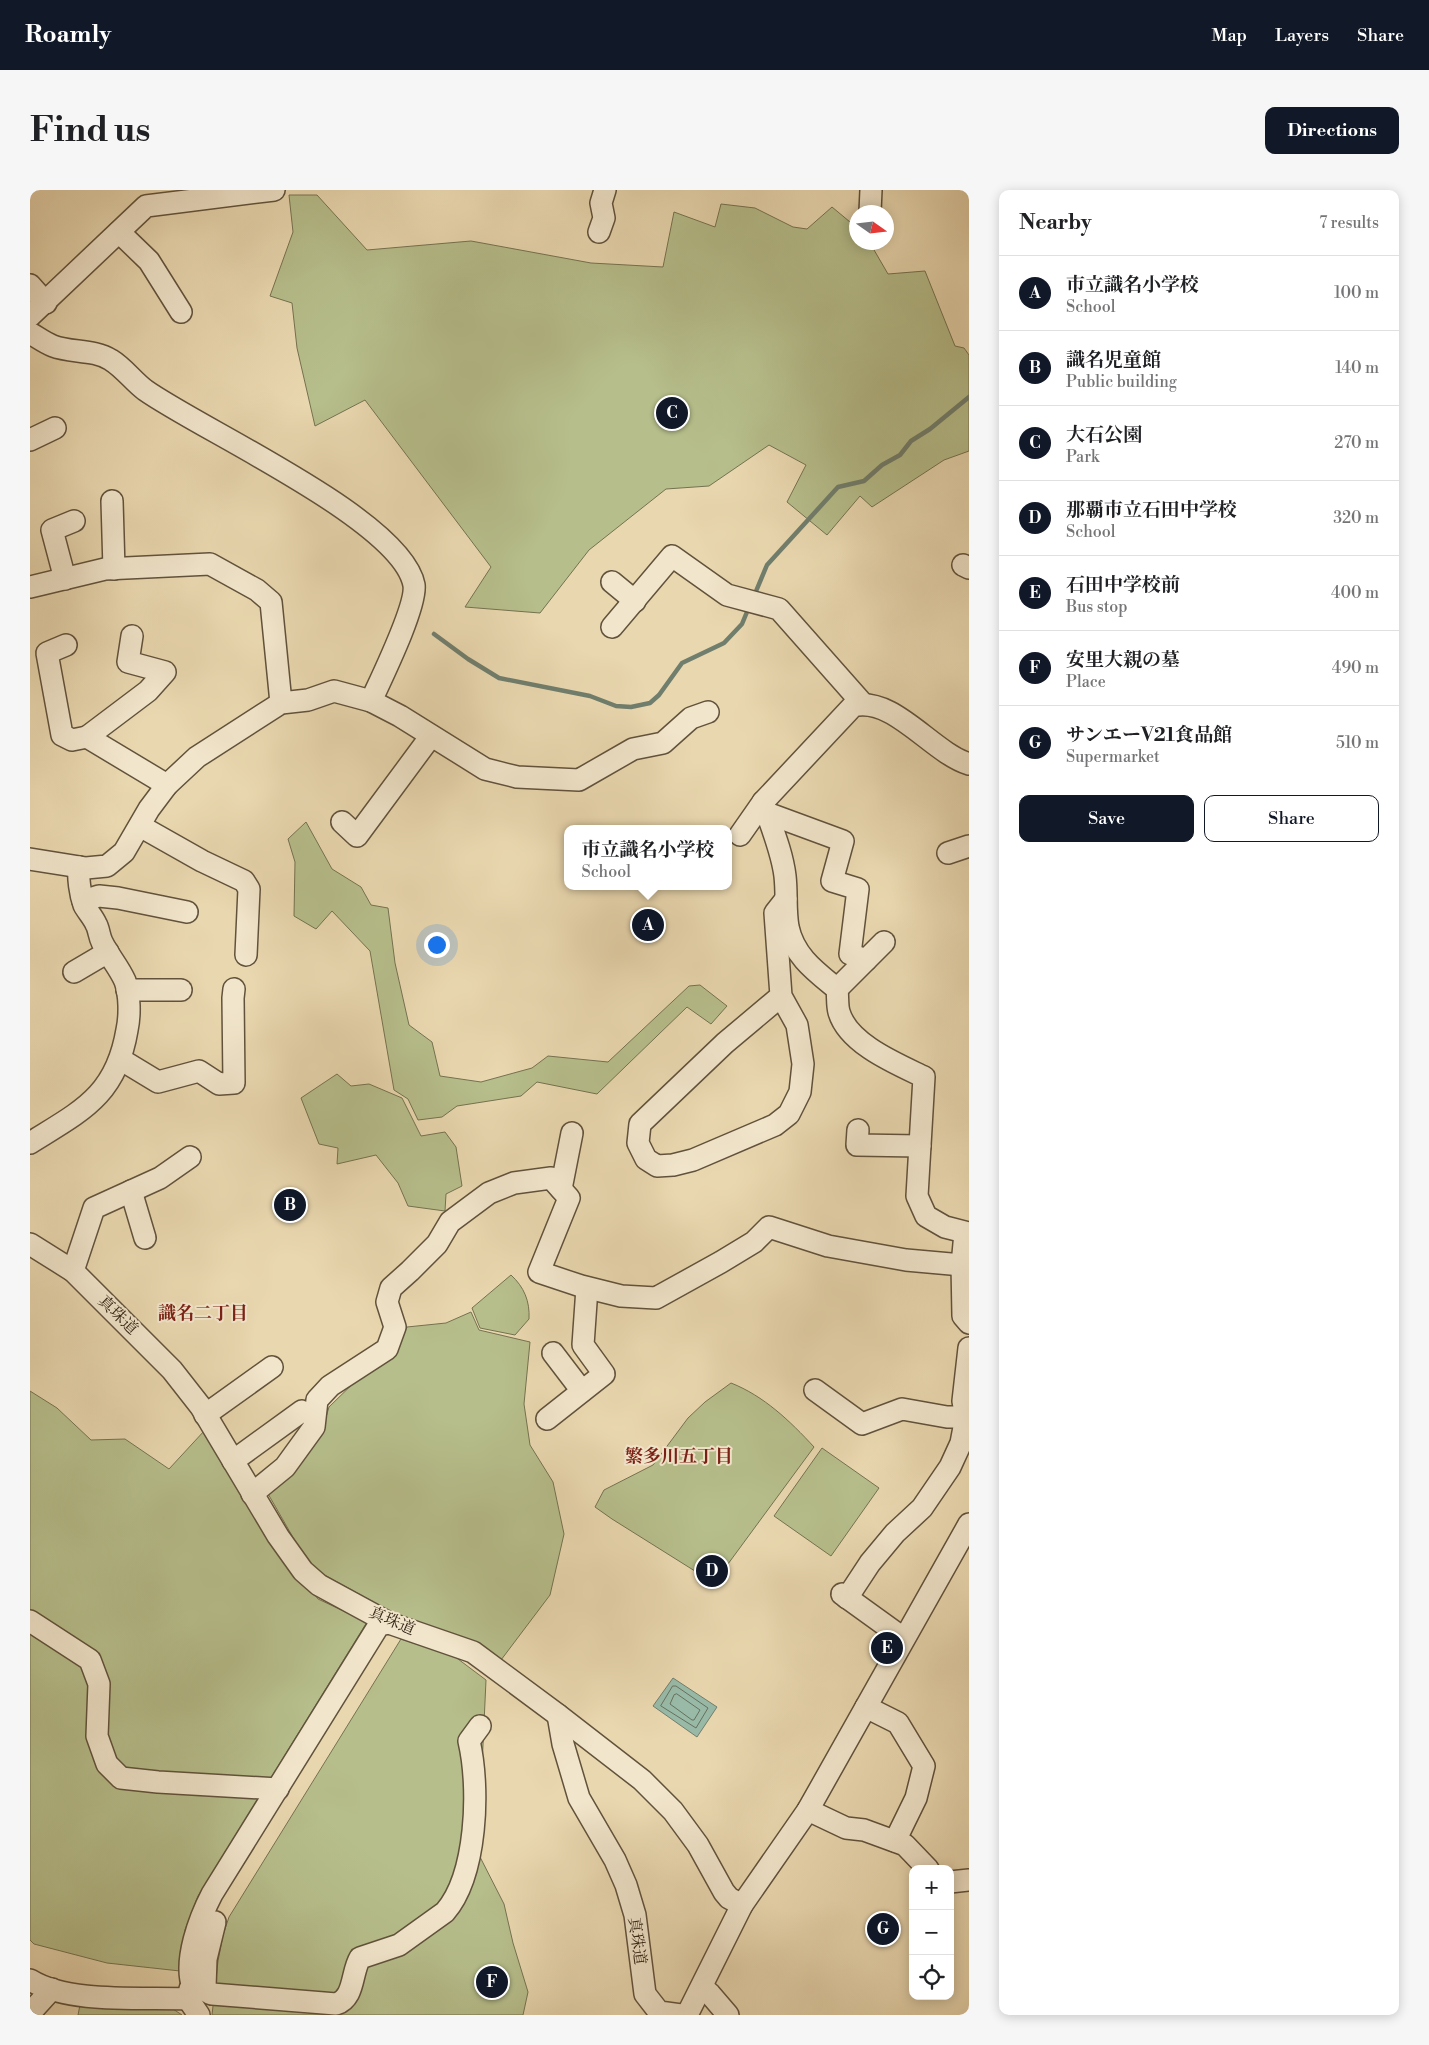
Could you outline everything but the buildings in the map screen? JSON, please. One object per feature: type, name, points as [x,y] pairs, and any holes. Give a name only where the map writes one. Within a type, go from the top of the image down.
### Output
[{"type":"street","points":[[30,285],[38,310],[146,206],[274,190]]},
{"type":"street","points":[[599,232],[604,218],[601,203],[605,190]]},
{"type":"street","points":[[870,205],[871,190]]},
{"type":"street","points":[[119,232],[149,261],[181,312]]},
{"type":"street","points":[[30,333],[53,346],[88,352],[111,360],[146,390],[288,473],[374,531],[400,558],[406,566],[414,586],[410,612],[371,701]]},
{"type":"street","points":[[30,440],[55,428]]},
{"type":"street","points":[[112,501],[114,569]]},
{"type":"street","points":[[65,579],[52,530],[74,520]]},
{"type":"street","points":[[612,627],[672,556],[727,595],[779,609],[863,704]]},
{"type":"street","points":[[30,588],[114,569],[210,564],[258,590],[271,602],[281,703]]},
{"type":"street","points":[[612,582],[635,601]]},
{"type":"street","points":[[66,645],[47,653],[62,735],[72,740],[87,737],[148,691],[165,672],[128,662],[132,636]]},
{"type":"street","points":[[30,859],[79,867],[97,868],[107,866],[124,852],[149,809],[167,785],[197,757],[281,703],[308,700],[334,691],[371,701],[400,716],[485,769],[517,777],[579,780],[634,749],[663,744],[691,718],[708,712]]},
{"type":"street","points":[[740,835],[765,808],[836,722],[853,706],[863,704],[885,709],[948,753],[969,764]]},
{"type":"street","points":[[342,822],[357,836],[431,736]]},
{"type":"street","points":[[87,737],[167,785]]},
{"type":"street","points":[[765,808],[777,839],[785,875],[788,927],[796,951],[810,967],[837,989],[840,1013],[851,1032],[877,1054],[924,1077],[917,1196],[926,1216],[945,1227],[967,1233],[962,1266],[963,1316],[969,1323]]},
{"type":"street","points":[[765,808],[843,841],[832,880],[858,889],[850,954],[866,960]]},
{"type":"street","points":[[140,826],[202,862],[244,881],[249,889],[246,955]]},
{"type":"street","points":[[948,853],[969,846]]},
{"type":"street","points":[[34,1135],[82,1111],[100,1093],[120,1059],[128,1024],[125,981],[101,941],[97,924],[83,901],[78,876],[79,867]]},
{"type":"street","points":[[83,901],[99,896],[118,898],[187,912]]},
{"type":"street","points":[[781,996],[725,1043],[640,1124],[638,1143],[646,1159],[657,1166],[673,1165],[693,1160],[774,1125],[789,1114],[800,1092],[803,1064],[797,1025],[781,996],[775,913],[786,899]]},
{"type":"street","points":[[837,989],[884,942]]},
{"type":"street","points":[[74,972],[108,952]]},
{"type":"street","points":[[120,1059],[158,1082],[199,1071],[219,1084],[234,1083],[234,988]]},
{"type":"street","points":[[127,990],[181,990]]},
{"type":"street","points":[[858,1130],[857,1145],[920,1146]]},
{"type":"street","points":[[561,1188],[572,1133]]},
{"type":"street","points":[[72,1270],[94,1208],[160,1178],[190,1157]]},
{"type":"street","points":[[252,1494],[285,1467],[314,1427],[317,1400],[330,1386],[386,1349],[395,1327],[387,1302],[391,1288],[437,1244],[450,1222],[489,1193],[514,1183],[551,1178],[569,1198],[539,1272],[587,1288],[621,1296],[656,1298],[754,1242],[769,1227],[828,1246],[906,1260],[962,1266]]},
{"type":"street","points":[[131,1191],[145,1238]]},
{"type":"street","name":"真珠道","points":[[30,1244],[72,1270],[172,1370],[205,1415],[278,1536],[303,1570],[319,1585],[389,1623],[473,1652],[558,1715],[563,1744],[579,1798],[615,1860],[626,1885],[634,1915],[645,1994],[657,2014],[681,2015]]},
{"type":"street","points":[[547,1419],[604,1374],[583,1345],[587,1288]]},
{"type":"street","points":[[903,1638],[844,1596],[895,1533],[922,1508],[950,1467],[961,1443],[968,1417],[963,1401],[969,1348]]},
{"type":"street","points":[[553,1353],[582,1391]]},
{"type":"street","points":[[205,1415],[272,1367]]},
{"type":"street","points":[[815,1390],[862,1424],[902,1409],[947,1417],[968,1417]]},
{"type":"street","points":[[233,1461],[302,1411]]},
{"type":"street","points":[[687,2015],[742,1906],[808,1810],[903,1638],[969,1524]]},
{"type":"street","points":[[30,1621],[90,1660],[99,1684],[97,1736],[108,1764],[120,1778],[278,1789]]},
{"type":"street","points":[[389,1623],[392,1632],[221,1907],[209,1942],[196,1997],[191,1980],[192,1953],[206,1907],[379,1626],[389,1623]]},
{"type":"street","points":[[866,1707],[898,1723],[924,1766],[916,1798],[895,1841]]},
{"type":"street","points":[[558,1715],[642,1780],[660,1798],[686,1826],[724,1892],[729,1898],[742,1906]]},
{"type":"street","points":[[30,1980],[38,1985],[80,1996],[196,1997],[209,1993],[336,2004],[342,2002],[349,1994],[360,1958],[399,1945],[445,1912],[450,1906],[466,1873],[470,1858],[475,1780],[469,1741],[480,1726]]},
{"type":"street","points":[[808,1810],[846,1828],[864,1830],[895,1841],[905,1846],[924,1865]]},
{"type":"street","points":[[954,1882],[969,1880]]},
{"type":"street","points":[[702,1987],[728,2015]]},
{"type":"street","points":[[30,2013],[52,1989]]},
{"type":"green space","points":[[289,195],[317,195],[367,250],[471,241],[591,263],[663,267],[674,212],[715,227],[721,204],[755,208],[793,227],[807,229],[832,207],[849,221],[849,250],[874,250],[888,274],[925,271],[955,346],[964,348],[969,355],[969,451],[944,460],[872,507],[860,496],[827,535],[787,502],[806,465],[769,445],[709,486],[666,489],[589,550],[540,613],[465,607],[491,567],[365,400],[315,426],[297,348],[292,303],[270,296],[293,232]]},
{"type":"green space","points":[[306,822],[332,869],[361,887],[371,905],[388,908],[395,963],[409,1025],[432,1042],[440,1076],[481,1082],[532,1068],[548,1056],[608,1062],[689,986],[700,985],[727,1006],[711,1024],[687,1007],[597,1094],[537,1082],[521,1096],[457,1106],[442,1117],[418,1120],[408,1099],[394,1090],[370,951],[332,911],[316,929],[294,916],[295,862],[288,839]]},
{"type":"green space","points":[[337,1074],[351,1086],[369,1084],[402,1098],[421,1136],[445,1132],[456,1147],[462,1186],[446,1194],[445,1211],[408,1206],[398,1183],[376,1155],[337,1164],[338,1148],[319,1144],[301,1098]]},
{"type":"green space","points":[[511,1275],[525,1295],[529,1319],[515,1335],[480,1328],[472,1308]]},
{"type":"green space","points":[[471,1312],[479,1330],[530,1342],[524,1404],[530,1445],[553,1482],[564,1534],[550,1595],[501,1660],[399,1616],[321,1573],[306,1560],[267,1492],[324,1424],[329,1407],[369,1368],[399,1345],[407,1327],[446,1323]]},
{"type":"green space","points":[[731,1383],[755,1395],[776,1410],[814,1447],[714,1583],[595,1507],[604,1490],[653,1465],[688,1418],[705,1402]]},
{"type":"green space","points":[[30,1391],[57,1408],[91,1440],[125,1439],[169,1469],[205,1430],[257,1519],[318,1599],[367,1622],[198,1896],[185,1930],[180,1971],[107,1963],[34,1944],[30,1940]]},
{"type":"green space","points":[[822,1448],[879,1488],[831,1556],[774,1516]]},
{"type":"green space","points":[[401,1639],[454,1656],[486,1680],[478,1853],[504,1904],[513,1943],[528,1992],[523,2015],[212,2015],[218,1961],[229,1917]]},
{"type":"green space","points":[[80,2005],[170,2007],[182,2015],[78,2015]]},
{"type":"water","points":[[673,1678],[717,1707],[697,1737],[653,1706]]},
{"type":"waterway","points":[[754,596],[767,565],[838,487],[864,481],[882,465],[900,455],[911,441],[930,429],[969,397]]},
{"type":"waterway","points":[[434,634],[468,659],[499,678],[590,696],[616,706],[631,707],[650,703],[659,695],[682,663],[724,643],[742,624],[749,607]]},
{"type":"place","name":"大石公園","points":[[672,413]]},
{"type":"place","name":"市立識名小学校","points":[[648,925]]},
{"type":"place","name":"識名児童館","points":[[290,1205]]},
{"type":"place","name":"那覇市立石田中学校","points":[[712,1571]]},
{"type":"place","name":"石田中学校前","points":[[887,1648]]},
{"type":"place","name":"サンエーV21食品館","points":[[883,1929]]},
{"type":"place","name":"安里大親の墓","points":[[492,1982]]},
{"type":"district","name":"識名二丁目","points":[[203,1313]]},
{"type":"district","name":"繁多川五丁目","points":[[679,1456]]}]
